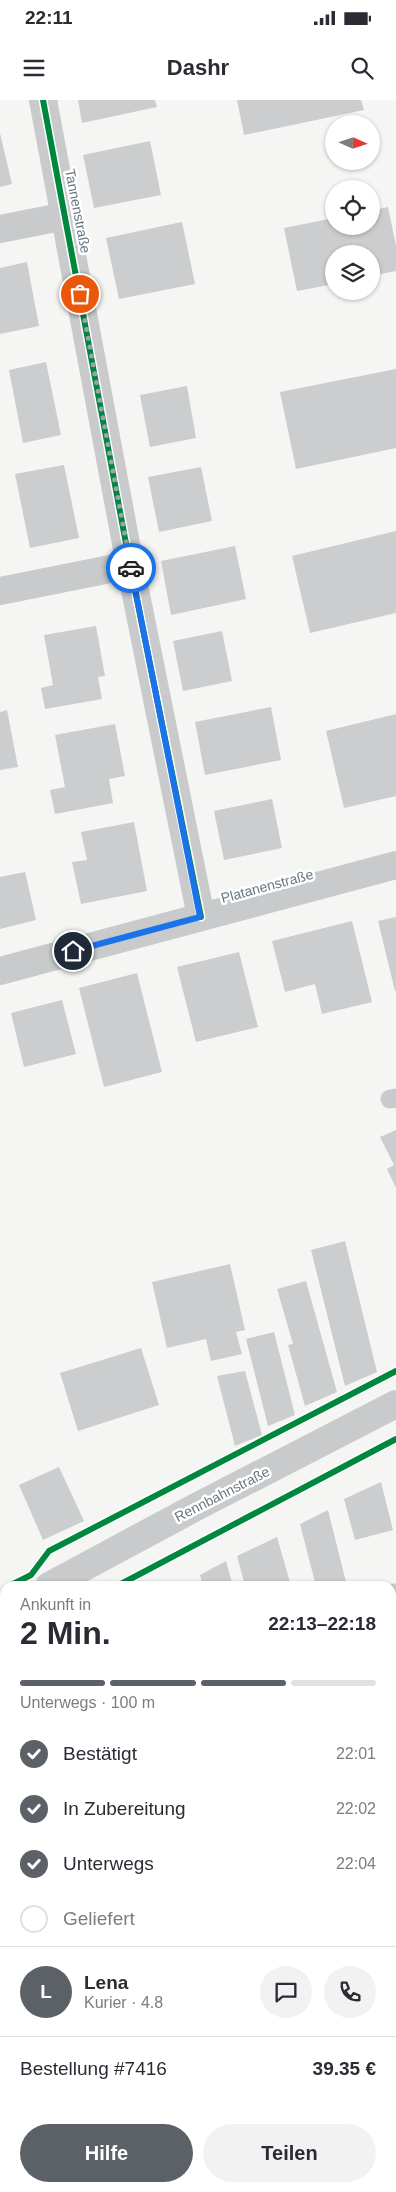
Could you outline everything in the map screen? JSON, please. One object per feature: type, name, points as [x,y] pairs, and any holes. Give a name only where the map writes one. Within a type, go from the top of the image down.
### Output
[{"type":"street","name":"Tannenstraße","points":[[43,100],[130,565],[200,917]]},
{"type":"street","points":[[0,229],[66,216]]},
{"type":"street","points":[[0,591],[130,565]]},
{"type":"street","name":"Platanenstraße","points":[[0,971],[396,866]]},
{"type":"street","name":"Rennbahnstraße","points":[[58,1581],[196,1507],[396,1404]]},
{"type":"building","points":[[78,100],[155,100],[157,107],[82,123]]},
{"type":"building","points":[[237,100],[361,100],[364,110],[340,115],[325,115],[325,118],[244,135]]},
{"type":"building","points":[[0,133],[12,184],[0,187]]},
{"type":"building","points":[[150,141],[161,195],[94,208],[83,155]]},
{"type":"building","points":[[388,207],[396,246],[396,271],[380,274],[380,245],[325,245],[325,286],[297,291],[284,228],[325,220],[325,235],[380,235],[380,209]]},
{"type":"building","points":[[182,222],[195,284],[119,299],[106,238]]},
{"type":"building","points":[[27,262],[39,326],[0,334],[0,268]]},
{"type":"building","points":[[46,362],[61,435],[23,443],[9,370]]},
{"type":"building","points":[[396,369],[396,448],[296,469],[280,392]]},
{"type":"building","points":[[187,386],[196,438],[150,447],[140,395]]},
{"type":"building","points":[[64,465],[79,538],[30,548],[15,474]]},
{"type":"building","points":[[201,467],[212,521],[159,532],[148,477]]},
{"type":"building","points":[[396,531],[396,613],[310,633],[292,556]]},
{"type":"building","points":[[235,546],[246,599],[171,615],[161,561]]},
{"type":"building","points":[[96,626],[105,676],[98,677],[102,699],[45,709],[41,688],[53,685],[44,635]]},
{"type":"building","points":[[222,631],[232,681],[183,691],[173,641]]},
{"type":"building","points":[[271,707],[281,760],[205,775],[195,722]]},
{"type":"building","points":[[7,710],[18,767],[0,770],[0,712]]},
{"type":"building","points":[[396,714],[396,796],[344,808],[326,731]]},
{"type":"building","points":[[115,724],[125,776],[109,779],[113,803],[55,814],[50,790],[65,787],[55,735]]},
{"type":"building","points":[[272,799],[282,848],[224,860],[214,811]]},
{"type":"building","points":[[134,822],[147,891],[81,904],[72,862],[87,860],[81,832]]},
{"type":"building","points":[[25,872],[36,920],[0,929],[0,877]]},
{"type":"building","points":[[396,917],[396,991],[395,991],[378,921]]},
{"type":"building","points":[[352,921],[372,1002],[322,1014],[315,984],[285,992],[272,941]]},
{"type":"building","points":[[239,952],[258,1027],[196,1042],[177,967]]},
{"type":"building","points":[[137,973],[162,1072],[104,1087],[79,988]]},
{"type":"building","points":[[62,1000],[76,1054],[24,1067],[11,1013]]},
{"type":"building","points":[[396,1130],[396,1188],[387,1169],[394,1165],[380,1137]]},
{"type":"building","points":[[345,1241],[377,1372],[345,1386],[311,1250]]},
{"type":"building","points":[[230,1264],[245,1330],[236,1332],[242,1354],[211,1361],[206,1339],[167,1348],[152,1282]]},
{"type":"building","points":[[306,1281],[337,1392],[305,1406],[288,1345],[293,1344],[277,1289]]},
{"type":"building","points":[[274,1332],[295,1415],[268,1426],[246,1339]]},
{"type":"building","points":[[141,1348],[159,1405],[78,1431],[60,1373]]},
{"type":"building","points":[[245,1371],[262,1435],[235,1446],[217,1376]]},
{"type":"building","points":[[59,1467],[84,1521],[43,1540],[19,1485]]},
{"type":"building","points":[[381,1482],[393,1530],[355,1540],[344,1499]]},
{"type":"building","points":[[328,1510],[346,1581],[315,1581],[300,1524]]},
{"type":"building","points":[[277,1537],[290,1581],[244,1581],[237,1556]]},
{"type":"building","points":[[226,1561],[232,1581],[202,1581],[200,1575]]},
{"type":"cycle path","points":[[43,100],[130,565],[201,917]]},
{"type":"cycle path","points":[[19,1581],[31,1575],[49,1551],[396,1371]]},
{"type":"cycle path","points":[[126,1581],[396,1439]]},
{"type":"way so far","points":[[80,294],[131,568]]},
{"type":"route","points":[[73,951],[200,917],[131,568]]}]
